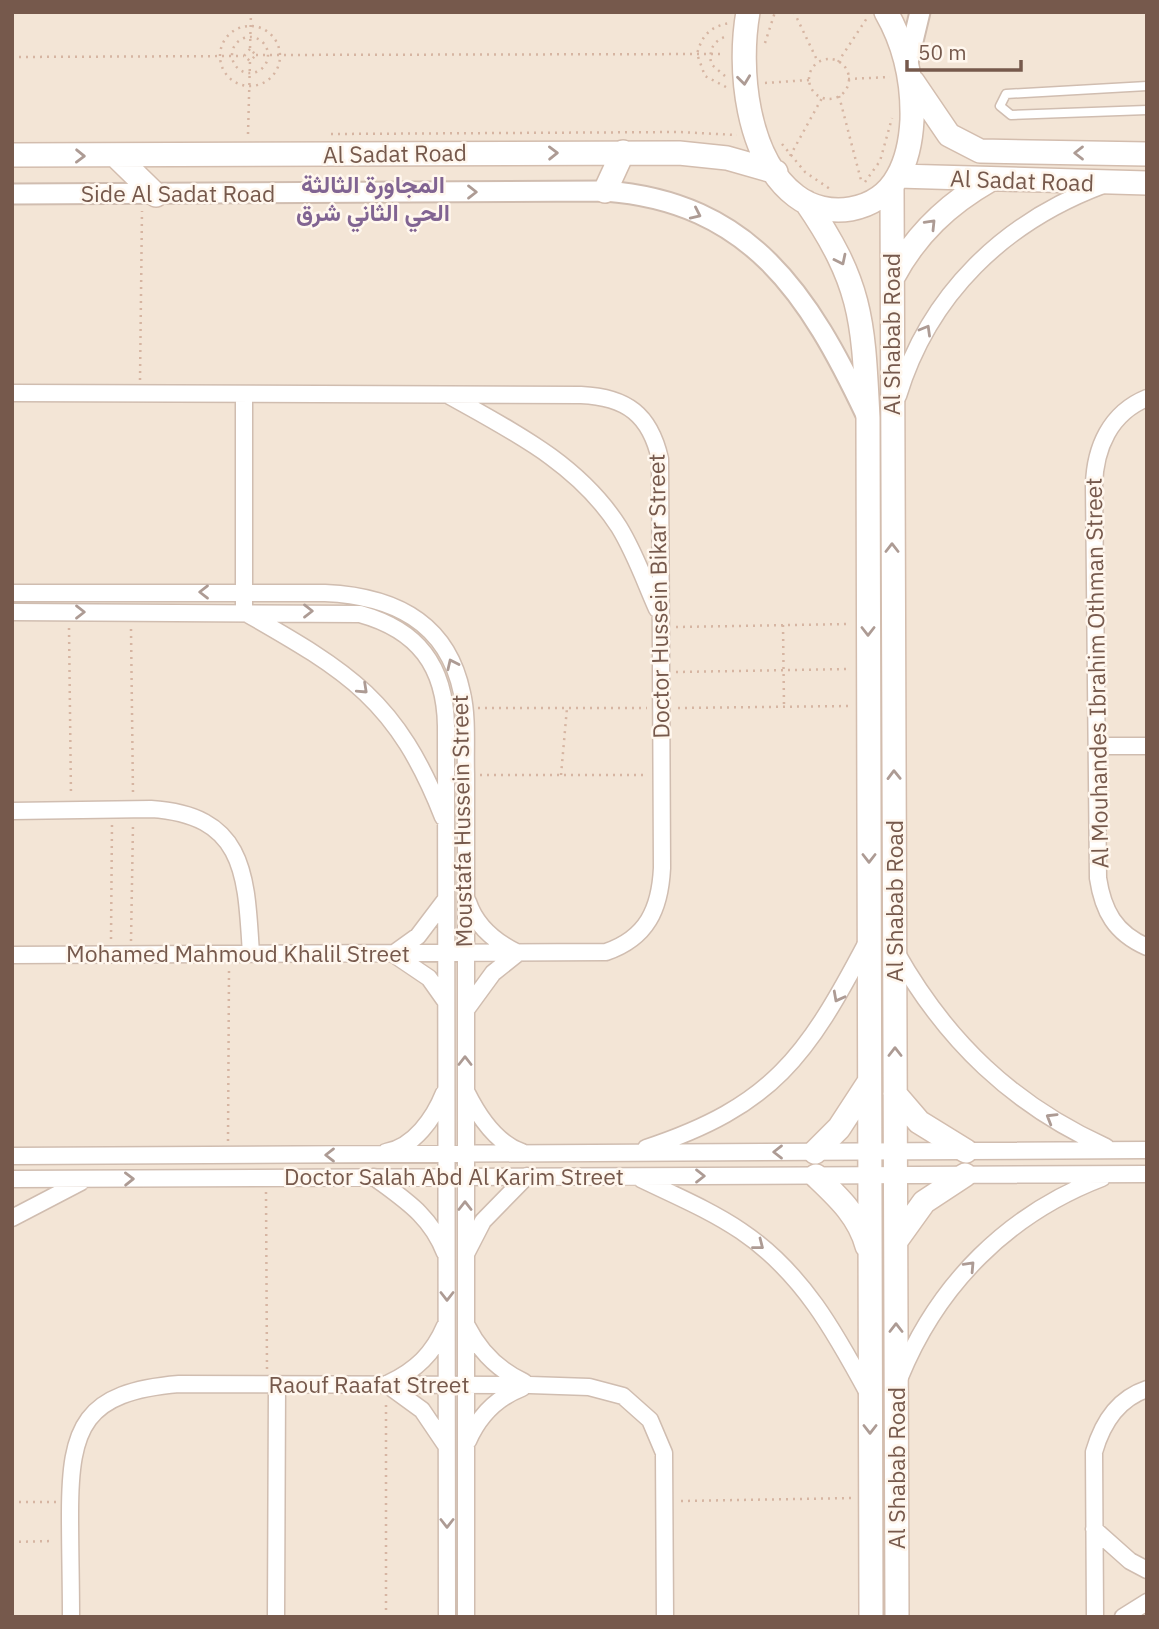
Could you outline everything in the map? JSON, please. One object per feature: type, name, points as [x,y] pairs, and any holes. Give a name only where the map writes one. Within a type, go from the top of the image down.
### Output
[{"type":"main road","points":[[874,15],[901,43],[900,71]]},
{"type":"main road","points":[[739,18],[744,85],[751,121],[781,168]]},
{"type":"main road","name":"Al Sadat Road","points":[[900,71],[949,135],[980,151],[1147,154]]},
{"type":"main road","name":"Al Shabab Road","points":[[897,1617],[892,280],[895,180],[911,131],[900,71]]},
{"type":"main road","points":[[605,191],[623,152]]},
{"type":"main road","name":"Al Sadat Road","points":[[12,155],[623,152],[704,154],[781,168]]},
{"type":"main road","points":[[116,156],[149,195]]},
{"type":"main road","name":"Al Shabab Road","points":[[781,168],[794,194],[806,202],[829,236],[853,287],[864,340],[869,669],[871,1617]]},
{"type":"main road","points":[[806,202],[836,210],[862,192],[895,180]]},
{"type":"main road","name":"Al Sadat Road","points":[[895,180],[1147,183]]},
{"type":"main road","points":[[892,280],[903,259],[932,222],[969,192],[990,180]]},
{"type":"main road","points":[[815,1152],[839,1128],[869,1082]]},
{"type":"main road","points":[[895,1094],[926,1128],[966,1151]]},
{"type":"main road","points":[[896,1241],[924,1202],[965,1175]]},
{"type":"main road","points":[[817,1176],[856,1220],[870,1256]]},
{"type":"street","points":[[900,71],[920,12]]},
{"type":"street","points":[[892,415],[916,346],[956,285],[981,258],[1028,221],[1071,197],[1105,184]]},
{"type":"street","name":"Side Al Sadat Road","points":[[12,194],[630,193],[679,206],[724,228],[764,257],[799,293],[824,331],[867,418]]},
{"type":"street","name":"Doctor Hussein Bikar Street","points":[[12,393],[604,396],[636,412],[649,426],[660,459],[662,775],[661,889],[650,922],[623,946],[606,952],[465,954]]},
{"type":"street","points":[[244,394],[244,612],[327,660],[374,699],[412,748],[427,776],[446,826]]},
{"type":"street","points":[[446,394],[540,447],[584,483],[619,528],[661,623]]},
{"type":"street","name":"Al Mouhandes Ibrahim Othman Street","points":[[1147,398],[1122,413],[1109,428],[1095,465],[1101,901],[1112,923],[1129,939],[1147,947]]},
{"type":"street","name":"Moustafa Hussein Street","points":[[12,593],[346,594],[387,602],[422,623],[448,655],[457,673],[464,708],[466,775],[466,1617]]},
{"type":"street","name":"Moustafa Hussein Street","points":[[12,612],[360,614],[396,627],[411,639],[435,669],[446,705],[447,1258]]},
{"type":"street","points":[[1097,746],[1147,746]]},
{"type":"street","points":[[12,811],[133,809],[173,811],[195,817],[214,829],[230,845],[241,865],[247,888],[251,954]]},
{"type":"street","points":[[465,893],[478,923],[503,946],[518,953],[482,985],[465,1012]]},
{"type":"street","points":[[446,899],[423,930],[393,954],[423,973],[446,1002]]},
{"type":"street","points":[[631,1153],[704,1127],[768,1085],[820,1028],[870,937]]},
{"type":"street","points":[[896,952],[936,1016],[986,1070],[1045,1115],[1111,1149]]},
{"type":"street","name":"Mohamed Mahmoud Khalil Street","points":[[12,955],[465,954]]},
{"type":"street","points":[[374,1154],[393,1151],[411,1140],[426,1125],[446,1088]]},
{"type":"street","points":[[465,1088],[484,1121],[497,1136],[511,1148],[528,1154]]},
{"type":"street","name":"Doctor Salah Abd Al Karim Street","points":[[12,1156],[1147,1150]]},
{"type":"street","points":[[897,1386],[926,1323],[967,1267],[1019,1221],[1079,1186],[1111,1174]]},
{"type":"street","name":"Doctor Salah Abd Al Karim Street","points":[[12,1179],[1147,1174]]},
{"type":"street","points":[[465,1257],[482,1221],[527,1176]]},
{"type":"street","points":[[635,1176],[741,1231],[788,1270],[826,1318],[870,1397]]},
{"type":"street","points":[[374,1177],[420,1211],[431,1225],[447,1258],[447,1617]]},
{"type":"street","points":[[12,1218],[87,1179]]},
{"type":"street","points":[[447,1322],[438,1343],[424,1360],[407,1375],[387,1384],[422,1410],[447,1447]]},
{"type":"street","points":[[465,1322],[484,1354],[505,1372],[530,1385]]},
{"type":"street","name":"Raouf Raafat Street","points":[[71,1617],[72,1457],[77,1438],[87,1421],[117,1397],[136,1390],[167,1385],[387,1384],[530,1385],[607,1389],[638,1406],[650,1420],[664,1453],[664,1617]]},
{"type":"street","points":[[272,1385],[276,1617]]},
{"type":"street","points":[[466,1447],[483,1414],[497,1401],[530,1385]]},
{"type":"street","points":[[1095,1617],[1094,1452],[1100,1433],[1123,1402],[1147,1389]]},
{"type":"street","points":[[1094,1529],[1130,1561],[1147,1570]]},
{"type":"street","points":[[1123,1617],[1147,1602]]},
{"type":"lane","points":[[1147,86],[1006,94],[1000,106],[1011,115],[1147,110]]},
{"type":"path","points":[[12,57],[244,55],[250,49],[251,12]]},
{"type":"path","points":[[732,12],[739,18]]},
{"type":"path","points":[[765,45],[775,12]]},
{"type":"path","points":[[794,12],[818,62]]},
{"type":"path","points":[[838,62],[874,15]]},
{"type":"path","points":[[725,76],[711,64],[710,54],[713,45],[727,36],[739,18]]},
{"type":"path","points":[[726,87],[705,76],[697,54],[707,32],[717,25],[739,18]]},
{"type":"path","points":[[250,25],[271,34],[280,55],[271,77],[249,86],[228,77],[219,56],[229,34],[250,25]]},
{"type":"path","points":[[727,36],[727,95]]},
{"type":"path","points":[[250,37],[261,41],[268,55],[264,66],[250,73],[236,66],[232,56],[235,45],[250,37]]},
{"type":"path","points":[[250,49],[256,55],[725,54]]},
{"type":"path","points":[[244,55],[250,61],[248,134]]},
{"type":"path","points":[[250,61],[256,55]]},
{"type":"path","points":[[818,62],[838,62]]},
{"type":"path","points":[[818,62],[810,73],[812,91],[822,98],[839,96]]},
{"type":"path","points":[[838,62],[848,79]]},
{"type":"path","points":[[848,79],[900,71]]},
{"type":"path","points":[[763,93],[762,83],[809,79]]},
{"type":"path","points":[[848,79],[839,96],[862,192]]},
{"type":"path","points":[[781,168],[822,98]]},
{"type":"path","points":[[862,192],[880,161],[892,116]]},
{"type":"path","points":[[331,134],[679,132],[738,135],[735,127]]},
{"type":"path","points":[[779,140],[781,168]]},
{"type":"path","points":[[781,168],[835,190]]},
{"type":"path","points":[[140,393],[149,195]]},
{"type":"path","points":[[69,612],[71,810]]},
{"type":"path","points":[[131,612],[131,954]]},
{"type":"path","points":[[661,623],[868,624]]},
{"type":"path","points":[[783,625],[784,706]]},
{"type":"path","points":[[661,672],[869,669]]},
{"type":"path","points":[[464,708],[869,706]]},
{"type":"path","points":[[561,775],[567,708]]},
{"type":"path","points":[[466,775],[662,775]]},
{"type":"path","points":[[110,954],[112,810]]},
{"type":"path","points":[[228,1155],[229,954]]},
{"type":"path","points":[[266,1177],[272,1385]]},
{"type":"path","points":[[386,1617],[387,1384]]},
{"type":"path","points":[[664,1501],[870,1497]]},
{"type":"path","points":[[12,1502],[70,1502]]},
{"type":"path","points":[[12,1542],[71,1541]]},
{"type":"shaded area","points":[[12,12],[1147,12],[1147,1617],[12,1617]]},
{"type":"district","name":"المجاورة الثالثة الحي الثاني شرق","points":[[373,199]]}]
